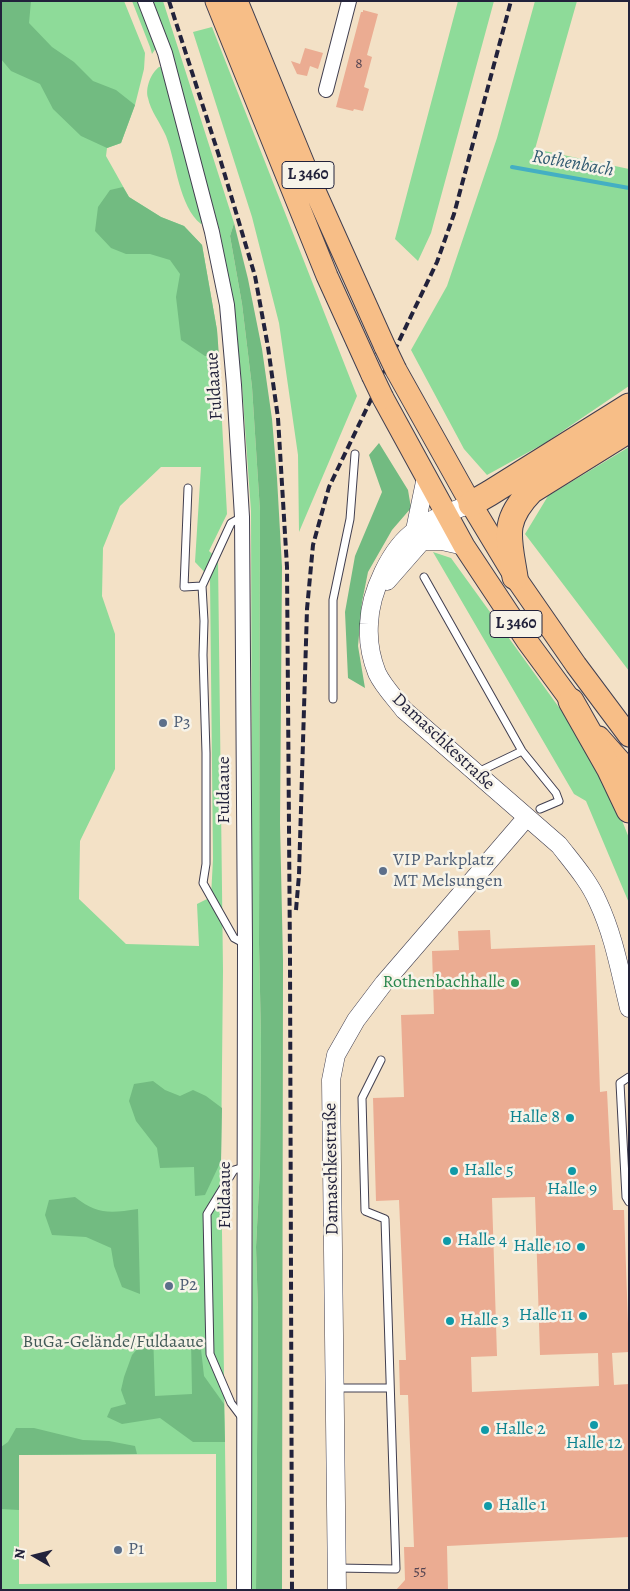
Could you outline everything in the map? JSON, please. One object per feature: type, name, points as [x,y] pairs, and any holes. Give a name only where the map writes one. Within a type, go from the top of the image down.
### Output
[{"type":"highway","points":[[471,504],[490,494],[629,406]]},
{"type":"highway","points":[[515,577],[509,532],[511,521],[520,503],[531,491],[629,430]]},
{"type":"highway","points":[[570,701],[609,768],[629,810]]},
{"type":"main road","name":"L 3460","points":[[216,1],[327,276],[383,398],[464,546],[527,641],[570,701],[629,771]]},
{"type":"main road","name":"L 3460","points":[[237,1],[315,192],[396,370],[471,504],[515,577],[576,665],[629,736]]},
{"type":"street","name":"Fuldaaue","points":[[145,1],[165,52],[212,232],[227,305],[234,385],[242,517],[245,944],[244,1590]]},
{"type":"street","points":[[326,90],[349,1]]},
{"type":"street","points":[[426,477],[418,536],[464,546]]},
{"type":"street","name":"Damaschkestraße","points":[[471,504],[448,516],[418,536],[374,598],[369,623],[372,655],[378,674],[404,710],[476,773],[534,813],[580,872],[598,900],[612,938],[629,1008]]},
{"type":"street","name":"Damaschkestraße","points":[[337,1590],[331,1080],[336,1055],[356,1020],[384,983],[534,813]]},
{"type":"lane","points":[[333,699],[333,600],[350,519],[355,454]]},
{"type":"lane","points":[[188,488],[184,587],[202,586]]},
{"type":"lane","points":[[242,517],[232,523],[202,586],[206,753],[206,864],[203,883],[234,938],[245,944]]},
{"type":"lane","points":[[424,577],[522,751],[556,793],[559,801],[534,813]]},
{"type":"lane","points":[[476,773],[522,751]]},
{"type":"lane","points":[[337,1568],[396,1569],[385,1219],[365,1212],[362,1098],[381,1060]]},
{"type":"lane","points":[[629,1077],[620,1083],[626,1197],[629,1202]]},
{"type":"lane","points":[[244,1167],[234,1170],[207,1214],[210,1354],[231,1403],[245,1421]]},
{"type":"lane","points":[[334,1388],[390,1388]]},
{"type":"green space","name":"BuGa-Gelände/Fuldaaue","points":[[1,1],[124,1],[145,53],[144,69],[135,105],[121,143],[107,148],[106,156],[129,197],[161,217],[184,226],[202,245],[217,330],[227,514],[209,551],[218,559],[223,971],[221,1161],[227,1590],[1,1590]],"holes":[[[161,467],[201,467],[195,562],[210,578],[213,859],[211,897],[197,904],[199,946],[126,944],[79,899],[80,841],[115,769],[115,634],[102,596],[103,548],[120,506]],[[216,1454],[216,1582],[19,1584],[19,1455]]]},
{"type":"green space","points":[[1,1],[31,1],[29,23],[52,47],[74,62],[93,81],[116,90],[135,105],[121,143],[107,148],[81,136],[53,109],[40,84],[11,71],[1,59]]},
{"type":"green space","points":[[132,1],[138,1],[156,48],[152,54],[150,47]]},
{"type":"green space","points":[[152,1],[163,1],[234,223],[230,236],[242,304],[252,387],[260,511],[259,944],[261,1039],[260,1167],[256,1247],[258,1312],[256,1590],[250,1590],[253,1166],[251,511],[242,386],[233,305],[220,232],[169,45]]},
{"type":"green space","points":[[458,1],[494,1],[431,233],[418,261],[395,239]]},
{"type":"green space","points":[[535,1],[577,1],[535,149],[629,169],[629,386],[545,443],[487,475],[464,449],[411,350],[447,286],[497,138]]},
{"type":"green space","points":[[212,27],[357,396],[299,532],[298,455],[279,323],[252,217],[193,32]]},
{"type":"green space","points":[[159,67],[161,67],[203,223],[201,224],[188,207],[166,136],[149,103],[147,94],[149,81]]},
{"type":"green space","points":[[123,187],[129,197],[161,217],[184,226],[202,245],[217,330],[219,356],[205,356],[181,340],[176,297],[180,274],[170,260],[150,254],[126,254],[111,248],[95,231],[98,207],[110,190]]},
{"type":"green space","points":[[234,223],[248,279],[262,349],[272,419],[282,567],[280,823],[283,961],[282,1590],[256,1590],[258,1312],[256,1247],[260,1167],[261,1039],[259,944],[260,511],[252,387],[242,304],[230,236]]},
{"type":"green space","points":[[379,443],[408,490],[411,508],[392,530],[368,572],[362,602],[358,646],[365,688],[348,678],[345,612],[355,556],[382,492],[369,455]]},
{"type":"green space","points":[[629,447],[629,671],[525,534],[548,496]]},
{"type":"green space","points":[[433,552],[451,558],[571,724],[615,803],[629,838],[629,903],[586,801],[574,794]]},
{"type":"green space","points":[[153,1081],[165,1090],[180,1096],[193,1090],[206,1096],[222,1108],[221,1161],[205,1195],[195,1196],[194,1167],[160,1168],[157,1148],[136,1121],[129,1101],[134,1084]]},
{"type":"green space","points":[[75,1197],[97,1210],[112,1212],[138,1209],[140,1294],[122,1287],[114,1266],[111,1248],[86,1237],[52,1235],[45,1215],[49,1200]]},
{"type":"green space","points":[[153,1331],[155,1396],[192,1394],[191,1340],[200,1340],[204,1376],[224,1404],[225,1442],[193,1442],[160,1418],[122,1424],[107,1417],[111,1408],[126,1404],[121,1390],[132,1355]]},
{"type":"green space","points":[[16,1428],[34,1428],[83,1440],[109,1441],[135,1446],[137,1454],[19,1455],[19,1510],[1,1509],[1,1447],[8,1442]]},
{"type":"building","points":[[363,10],[378,14],[367,55],[372,57],[364,87],[369,89],[363,111],[354,109],[353,111],[336,107]]},
{"type":"building","points":[[305,48],[323,53],[318,69],[310,66],[307,76],[297,74],[291,61],[300,64]]},
{"type":"building","points":[[490,930],[491,949],[595,945],[600,1092],[607,1091],[613,1210],[624,1210],[629,1352],[612,1353],[614,1385],[629,1384],[629,1537],[447,1546],[448,1590],[396,1590],[405,1580],[404,1547],[414,1547],[408,1395],[400,1395],[399,1360],[406,1360],[399,1200],[376,1201],[373,1098],[404,1097],[401,1015],[434,1014],[432,951],[459,950],[458,931]],"holes":[[[535,1197],[540,1355],[598,1353],[599,1386],[472,1392],[471,1357],[497,1356],[492,1198]]]},
{"type":"waterway","name":"Rothenbach","points":[[512,167],[629,188]]},
{"type":"railway","points":[[169,1],[221,162],[255,276],[278,418],[287,567],[292,1590]]},
{"type":"railway","points":[[296,910],[299,875],[307,609],[313,545],[329,487],[437,262],[454,214],[511,1]]},
{"type":"place","name":"P3","points":[[163,723]]},
{"type":"place","name":"VIP Parkplatz MT Melsungen","points":[[383,871]]},
{"type":"place","name":"Rothenbachhalle","points":[[515,983]]},
{"type":"place","name":"Halle 8","points":[[570,1118]]},
{"type":"place","name":"Halle 5","points":[[454,1171]]},
{"type":"place","name":"Halle 9","points":[[572,1171]]},
{"type":"place","name":"Halle 4","points":[[447,1241]]},
{"type":"place","name":"Halle 10","points":[[581,1247]]},
{"type":"place","name":"P2","points":[[169,1286]]},
{"type":"place","name":"Halle 11","points":[[583,1316]]},
{"type":"place","name":"Halle 3","points":[[450,1321]]},
{"type":"place","name":"Halle 12","points":[[594,1425]]},
{"type":"place","name":"Halle 2","points":[[485,1430]]},
{"type":"place","name":"Halle 1","points":[[488,1506]]},
{"type":"place","name":"P1","points":[[118,1550]]}]
